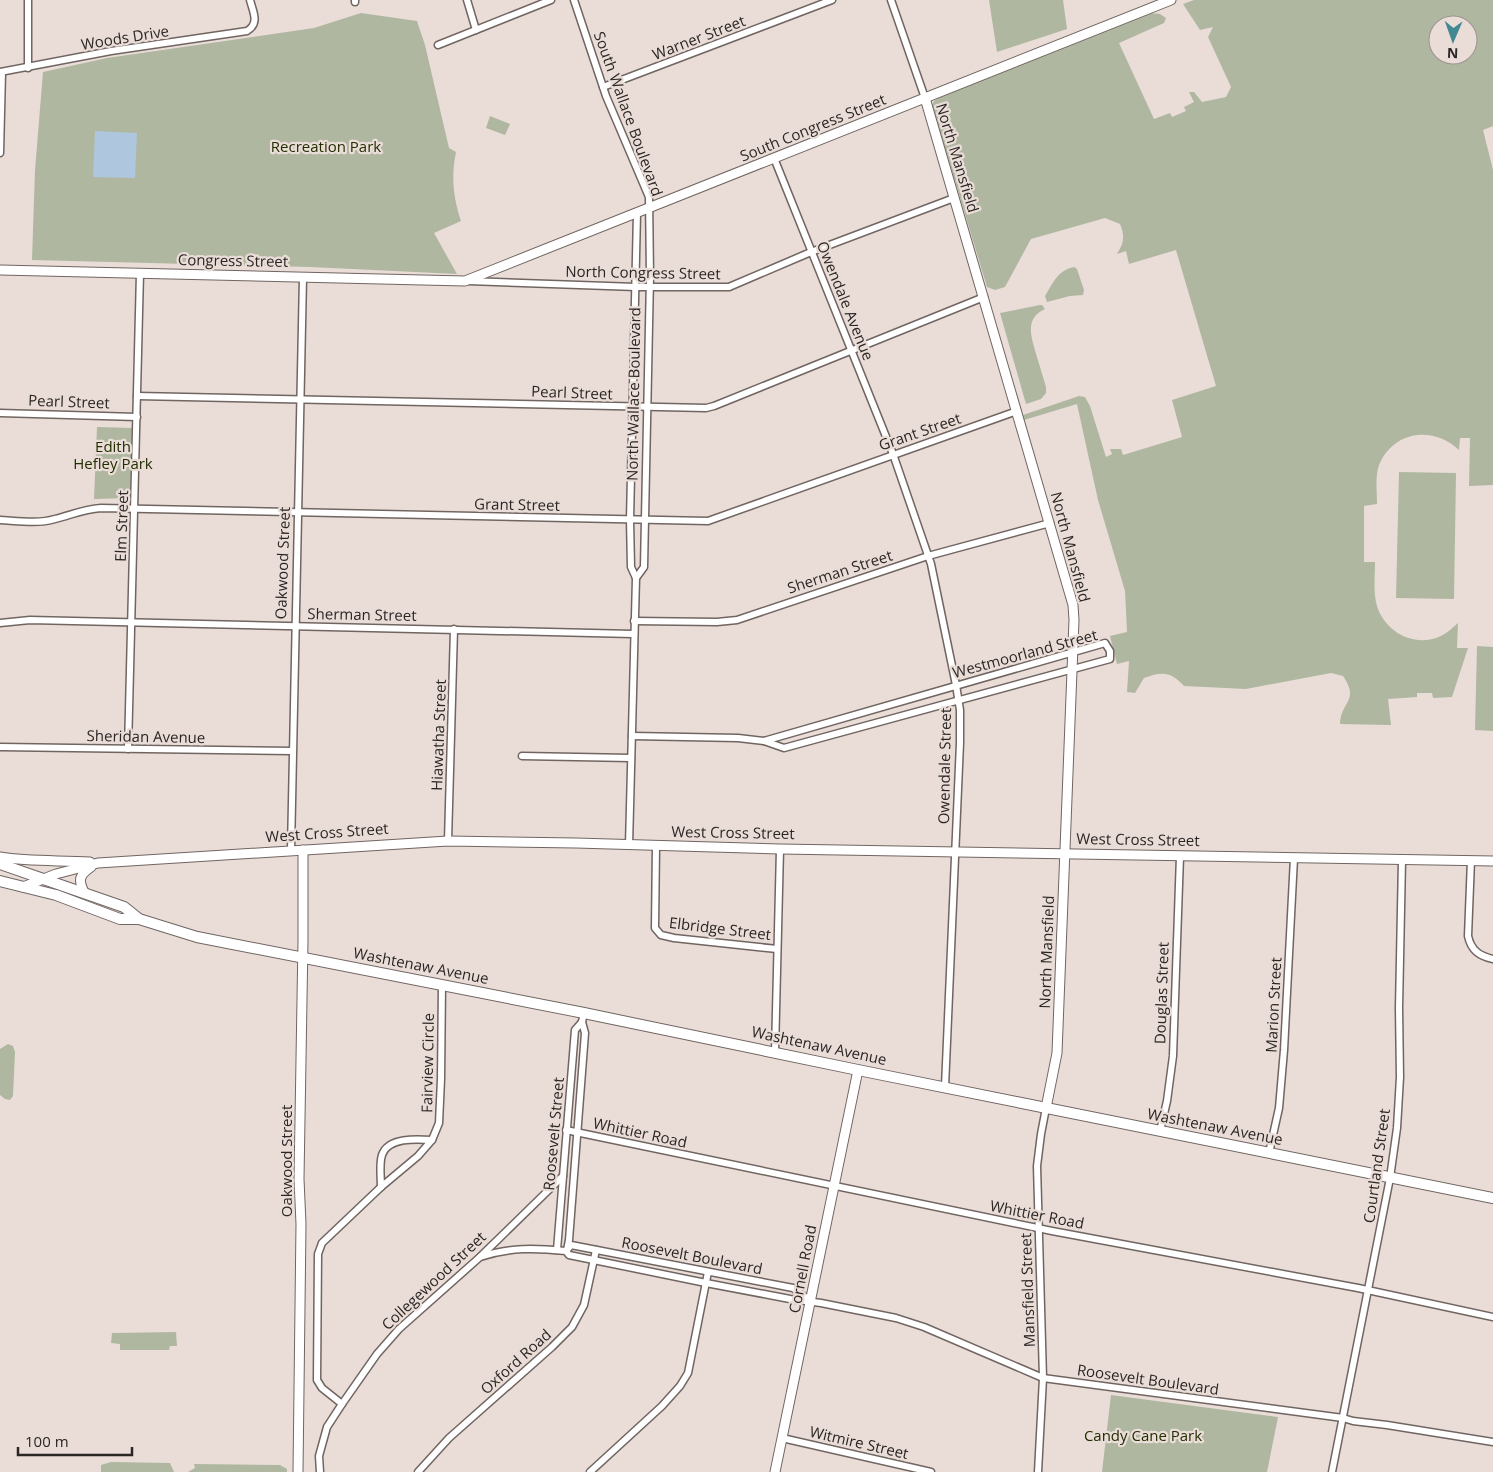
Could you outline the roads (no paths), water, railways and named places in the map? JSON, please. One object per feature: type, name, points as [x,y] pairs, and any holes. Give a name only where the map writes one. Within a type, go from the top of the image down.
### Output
[{"type":"main road","name":"Washtenaw Avenue","points":[[0,864],[124,907],[139,919]]},
{"type":"main road","points":[[0,881],[24,887]]},
{"type":"main road","name":"Washtenaw Avenue","points":[[24,887],[56,895],[120,918],[139,919],[197,937],[442,985],[583,1017],[775,1052],[1493,1198]]},
{"type":"street","points":[[28,0],[28,68]]},
{"type":"street","name":"Woods Drive","points":[[1,72],[111,51],[248,31],[253,28],[256,20],[250,0]]},
{"type":"street","points":[[467,0],[476,30]]},
{"type":"street","points":[[438,45],[552,0]]},
{"type":"street","name":"South Wallace Boulevard","points":[[574,0],[603,87],[649,197],[650,208]]},
{"type":"street","name":"Warner Street","points":[[603,87],[832,0]]},
{"type":"street","points":[[891,0],[925,98]]},
{"type":"street","name":"South Congress Street","points":[[465,281],[1171,0]]},
{"type":"street","points":[[0,152],[1,72]]},
{"type":"street","name":"North Mansfield","points":[[925,98],[1073,605],[1058,1052],[1046,1108]]},
{"type":"street","name":"Owendale Avenue","points":[[774,158],[893,454]]},
{"type":"street","name":"North Congress Street","points":[[465,281],[636,287],[729,287],[811,252],[954,198]]},
{"type":"street","name":"North Wallace Boulevard","points":[[636,578],[644,567],[650,208]]},
{"type":"street","name":"North Wallace Boulevard","points":[[629,845],[633,634],[636,578],[631,567],[630,520],[637,213]]},
{"type":"street","name":"Congress Street","points":[[0,270],[465,281]]},
{"type":"street","name":"Elm Street","points":[[128,749],[140,273]]},
{"type":"street","name":"Oakwood Street","points":[[291,850],[303,277]]},
{"type":"street","name":"Pearl Street","points":[[137,396],[706,408],[984,297]]},
{"type":"street","name":"Grant Street","points":[[0,520],[54,520],[89,509],[135,509],[708,521],[1017,411]]},
{"type":"street","name":"Pearl Street","points":[[0,412],[137,416]]},
{"type":"street","name":"Owendale Street","points":[[893,454],[928,556],[958,700],[960,743],[945,1088]]},
{"type":"street","name":"Sherman Street","points":[[634,621],[718,622],[737,620],[928,556],[1050,523]]},
{"type":"street","name":"Sherman Street","points":[[0,623],[30,620],[633,634]]},
{"type":"street","name":"Hiawatha Street","points":[[448,841],[454,629]]},
{"type":"street","name":"Westmoorland Street","points":[[632,736],[738,738],[764,741],[784,748],[1110,659],[1110,650],[1106,643],[764,741]]},
{"type":"street","name":"Sheridan Avenue","points":[[0,747],[292,752]]},
{"type":"street","points":[[522,756],[631,758]]},
{"type":"street","name":"West Cross Street","points":[[24,887],[43,879],[98,863],[448,841],[780,849],[1493,861]]},
{"type":"street","name":"Elbridge Street","points":[[656,846],[655,928],[661,935],[777,949]]},
{"type":"street","points":[[775,1052],[780,849]]},
{"type":"street","name":"Oakwood Street","points":[[298,1472],[303,850]]},
{"type":"street","name":"Douglas Street","points":[[1160,1130],[1168,1092],[1172,1056],[1180,856]]},
{"type":"street","points":[[0,857],[39,861],[65,860],[98,863]]},
{"type":"street","name":"Marion Street","points":[[1269,1153],[1279,1108],[1284,1050],[1294,858]]},
{"type":"street","name":"Courtland Street","points":[[1332,1472],[1390,1178],[1397,1128],[1400,1077],[1402,860]]},
{"type":"street","points":[[1471,860],[1468,936],[1470,945],[1478,954],[1493,959]]},
{"type":"street","points":[[84,892],[80,878],[84,872],[98,863]]},
{"type":"street","name":"Fairview Circle","points":[[342,1404],[322,1388],[317,1380],[318,1254],[322,1242],[381,1187],[418,1156],[432,1140],[439,1123],[442,985]]},
{"type":"street","name":"Roosevelt Street","points":[[557,1250],[575,1030],[583,1017]]},
{"type":"street","name":"Roosevelt Street","points":[[566,1251],[569,1240],[586,1032],[583,1017]]},
{"type":"street","name":"Cornell Road","points":[[775,1472],[858,1070]]},
{"type":"street","name":"Mansfield Street","points":[[1038,1472],[1043,1378],[1038,1228],[1038,1153],[1046,1108]]},
{"type":"street","name":"Whittier Road","points":[[566,1130],[1038,1228],[1368,1290],[1493,1317]]},
{"type":"street","points":[[381,1187],[381,1156],[385,1149],[394,1143],[407,1140],[432,1140]]},
{"type":"street","points":[[563,1176],[573,1177]]},
{"type":"street","name":"Collegewood Street","points":[[320,1472],[319,1456],[327,1427],[378,1354],[399,1329],[480,1257],[563,1176]]},
{"type":"street","name":"Roosevelt Boulevard","points":[[566,1251],[571,1245],[793,1288],[811,1301]]},
{"type":"street","name":"Roosevelt Boulevard","points":[[480,1257],[514,1249],[566,1251],[569,1255],[594,1261],[896,1318],[924,1327],[1043,1378],[1343,1418],[1353,1421],[1387,1424],[1493,1442]]},
{"type":"street","name":"Oxford Road","points":[[418,1472],[449,1438],[572,1327],[584,1305],[596,1250]]},
{"type":"street","points":[[590,1472],[662,1406],[680,1386],[688,1373],[708,1272]]},
{"type":"street","name":"Witmire Street","points":[[782,1438],[931,1472]]},
{"type":"water","points":[[95,131],[137,133],[135,178],[93,177]]},
{"type":"park label","name":"Recreation Park","points":[[326,147]]},
{"type":"park label","name":"Edith Hefley Park","points":[[113,456]]},
{"type":"park label","name":"Candy Cane Park","points":[[1143,1436]]}]
